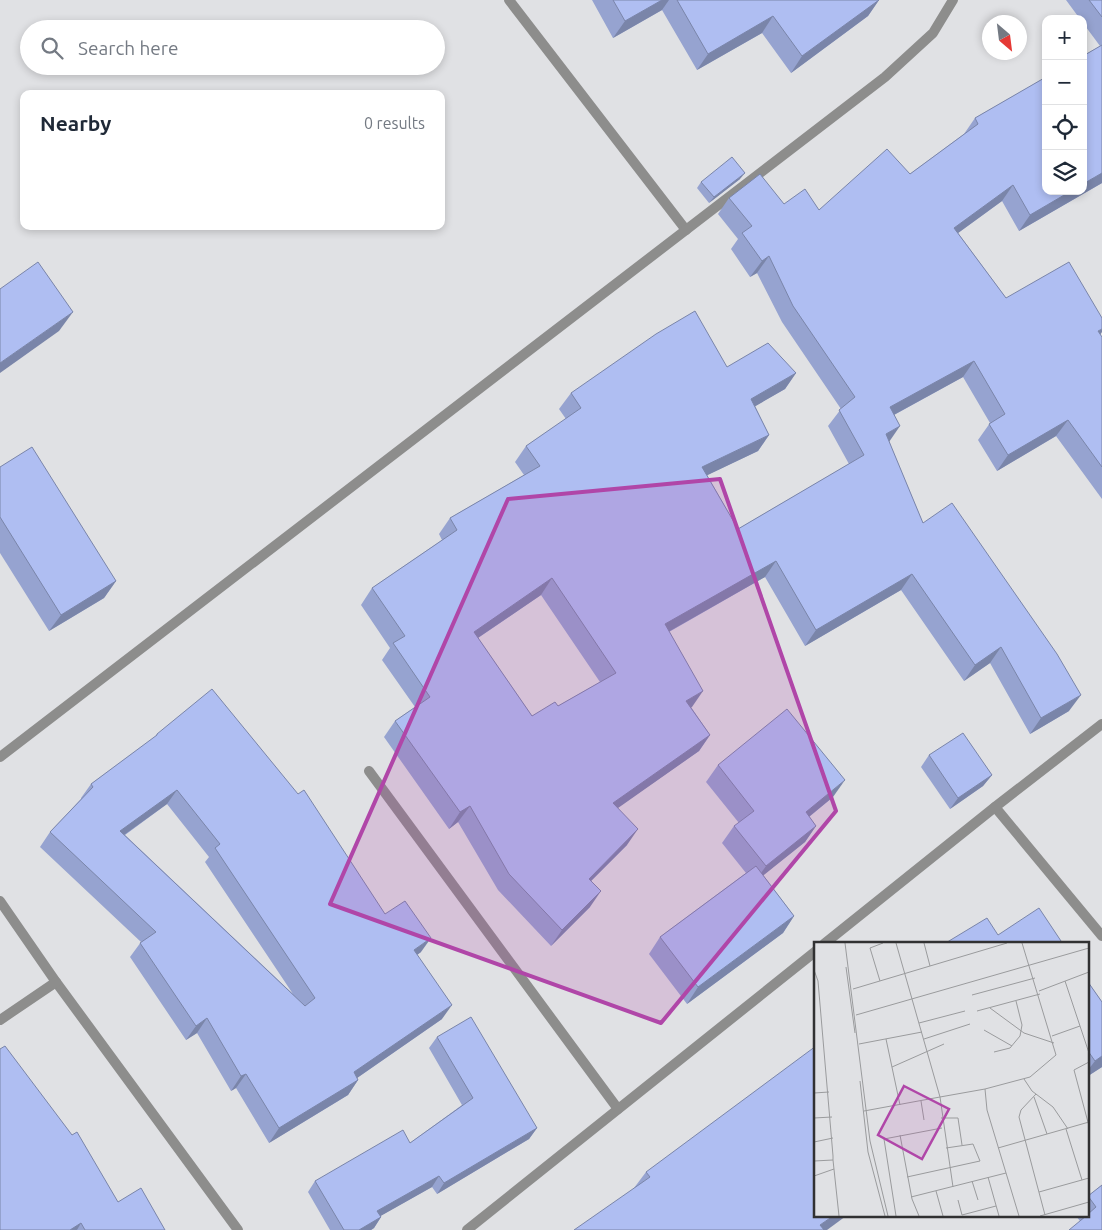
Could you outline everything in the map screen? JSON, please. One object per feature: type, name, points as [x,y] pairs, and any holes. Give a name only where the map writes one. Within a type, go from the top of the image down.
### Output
[{"type":"street","points":[[509,0],[686,230]]},
{"type":"street","points":[[0,757],[885,77],[933,33],[954,0]]},
{"type":"street","points":[[826,942],[1102,724]]},
{"type":"street","points":[[368,771],[618,1109]]},
{"type":"street","points":[[995,807],[1102,936]]},
{"type":"street","points":[[0,901],[56,982],[238,1230]]},
{"type":"street","points":[[467,1230],[814,953]]},
{"type":"street","points":[[0,1020],[56,982]]},
{"type":"highlighted area","points":[[720,479],[836,811],[661,1023],[330,904],[508,499]]},
{"type":"building","points":[[613,0],[662,0],[625,21]]},
{"type":"building","points":[[677,0],[879,0],[802,56],[773,16],[708,54]]},
{"type":"building","points":[[1089,0],[1102,0],[1102,17]]},
{"type":"building","points":[[1102,45],[1102,173],[1087,182],[1087,60],[1087,54]]},
{"type":"building","points":[[1042,79],[1042,195],[1064,195],[1030,215],[1013,185],[954,228],[1006,298],[1069,262],[1102,318],[1102,329],[1098,331],[1102,337],[1102,467],[1068,420],[1008,455],[989,424],[1005,414],[974,361],[890,407],[900,426],[886,434],[923,523],[952,503],[1057,654],[1081,695],[1041,718],[1001,647],[975,665],[912,574],[816,630],[776,561],[665,624],[703,691],[686,701],[710,735],[613,803],[638,829],[589,879],[601,891],[562,930],[509,874],[470,806],[460,812],[395,721],[430,697],[393,643],[405,636],[372,588],[457,530],[450,518],[540,466],[526,446],[581,408],[571,393],[656,334],[695,311],[727,367],[768,343],[796,373],[751,399],[769,435],[702,467],[738,529],[864,455],[839,410],[855,397],[793,306],[769,256],[762,261],[742,233],[752,226],[729,198],[760,174],[784,204],[805,189],[819,210],[887,149],[910,174],[978,124],[975,118]],"holes":[[[552,578],[616,673],[558,706],[555,702],[532,716],[474,632]]]},
{"type":"building","points":[[732,157],[745,173],[714,197],[701,182]]},
{"type":"building","points":[[38,262],[73,312],[0,363],[0,289]]},
{"type":"building","points":[[32,447],[116,581],[61,615],[0,517],[0,467]]},
{"type":"building","points":[[212,689],[298,794],[304,790],[385,914],[405,901],[431,938],[414,950],[452,1005],[354,1072],[358,1080],[279,1128],[246,1074],[241,1076],[207,1018],[196,1026],[140,943],[156,932],[50,832],[93,787],[91,784]],"holes":[[[177,790],[220,844],[215,848],[315,998],[305,1006],[120,831]]]},
{"type":"building","points":[[787,709],[845,780],[806,812],[816,826],[766,866],[734,826],[754,811],[718,765]]},
{"type":"building","points":[[963,733],[992,775],[958,798],[929,755]]},
{"type":"building","points":[[756,866],[794,916],[698,987],[660,937]]},
{"type":"building","points":[[1039,908],[1062,942],[947,942],[987,918],[998,935]]},
{"type":"building","points":[[1090,985],[1102,1002],[1102,1056],[1095,1061],[1090,1054]]},
{"type":"building","points":[[471,1017],[537,1128],[444,1183],[439,1176],[377,1211],[381,1217],[359,1230],[344,1230],[315,1181],[403,1130],[410,1143],[473,1098],[437,1037]]},
{"type":"building","points":[[5,1046],[72,1135],[77,1132],[118,1202],[141,1188],[165,1230],[85,1230],[81,1223],[70,1230],[0,1230],[0,1049]]},
{"type":"building","points":[[814,1047],[814,1218],[830,1218],[820,1225],[824,1230],[574,1230],[650,1177],[646,1172]]},
{"type":"building","points":[[1102,1185],[1102,1230],[1069,1230],[1084,1218],[1090,1218],[1090,1212],[1096,1207],[1090,1199],[1090,1194]]}]
